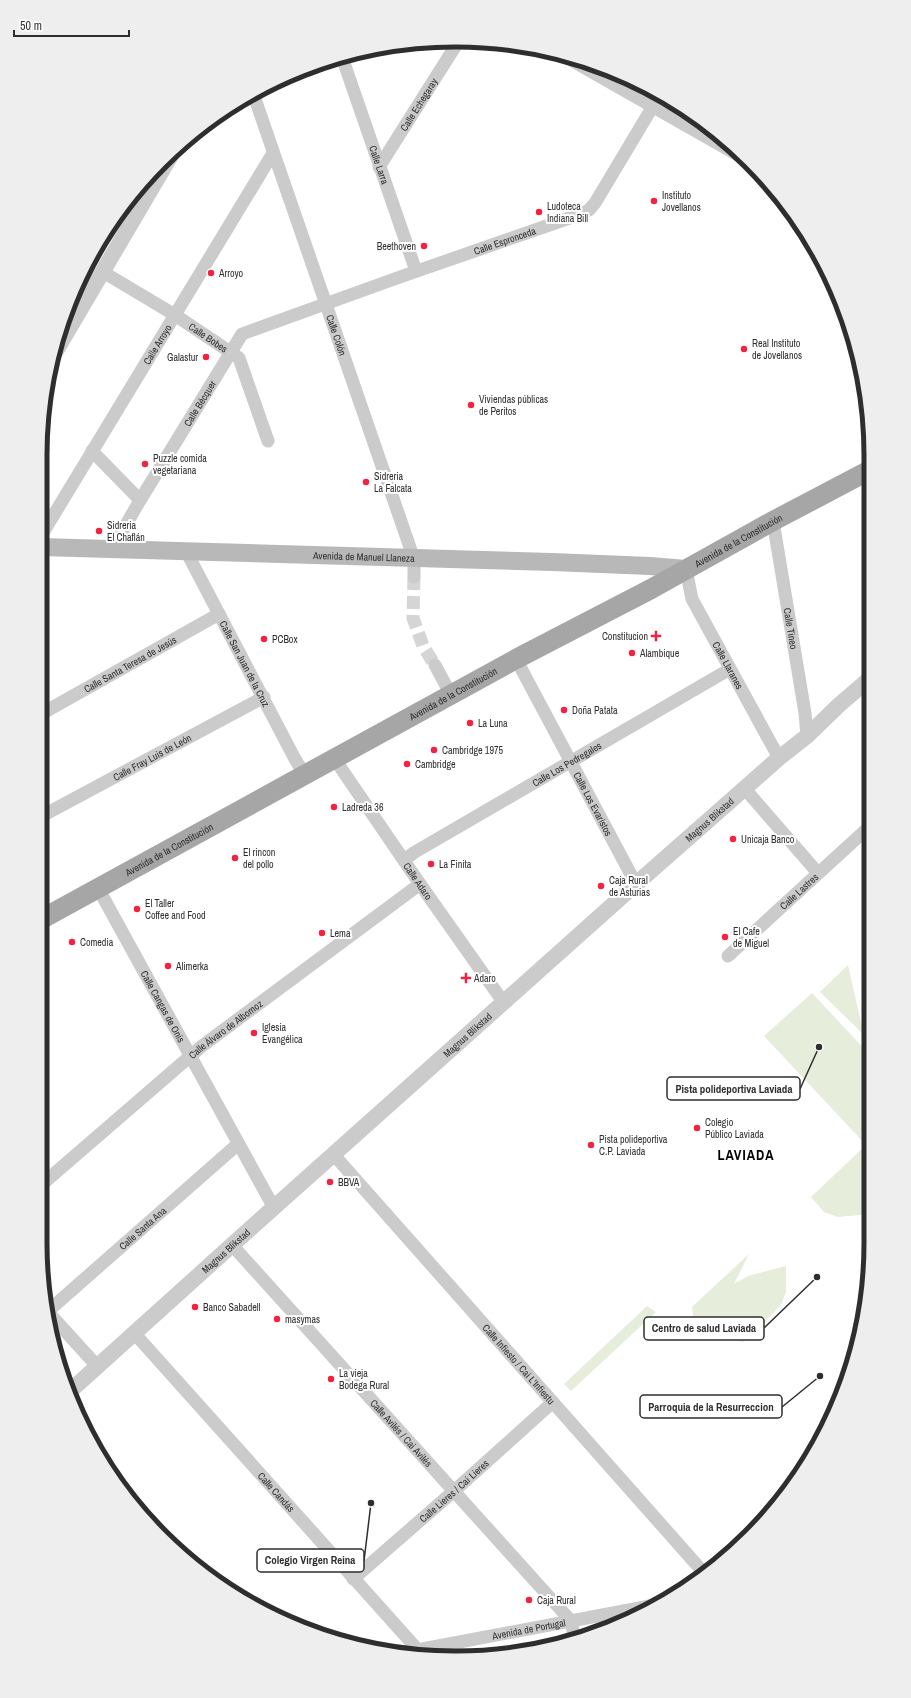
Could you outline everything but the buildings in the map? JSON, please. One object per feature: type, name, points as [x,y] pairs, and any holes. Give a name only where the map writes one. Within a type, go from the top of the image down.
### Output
[{"type":"main road","name":"Avenida de la Constitución","points":[[47,916],[516,659],[864,473]]},
{"type":"main road","name":"Avenida de Manuel Llaneza","points":[[47,547],[650,566],[686,569]]},
{"type":"street","name":"Calle Echegaray","points":[[379,167],[455,47]]},
{"type":"street","name":"Calle Larra","points":[[344,63],[416,271]]},
{"type":"street","points":[[612,78],[650,97]]},
{"type":"street","name":"Calle Colón","points":[[255,100],[414,559],[414,577]]},
{"type":"street","name":"Calle Espronceda","points":[[326,303],[589,210],[595,203],[657,100]]},
{"type":"street","points":[[662,103],[696,125]]},
{"type":"street","name":"Calle Arroyo","points":[[47,526],[273,153]]},
{"type":"street","points":[[67,332],[160,174]]},
{"type":"street","name":"Calle Bobes","points":[[103,272],[231,351],[239,358],[268,441]]},
{"type":"street","name":"Calle Bécquer","points":[[112,549],[140,500],[242,334],[326,303]]},
{"type":"street","points":[[92,451],[140,500]]},
{"type":"street","name":"Calle Tineo","points":[[773,521],[805,713],[807,736]]},
{"type":"street","name":"Calle San Juan de la Cruz","points":[[186,552],[296,760],[306,774]]},
{"type":"street","name":"Calle Llaranes","points":[[686,569],[692,599],[779,758]]},
{"type":"street","name":"Calle Santa Teresa de Jesús","points":[[47,711],[219,614]]},
{"type":"street","name":"Calle Los Evaristos","points":[[516,659],[636,884]]},
{"type":"street","points":[[435,665],[451,695]]},
{"type":"street","name":"Calle Los Pedregales","points":[[404,860],[730,669]]},
{"type":"street","name":"Magnus Blikstad","points":[[74,1388],[135,1334],[232,1244],[334,1155],[636,884],[779,758],[807,736],[864,683]]},
{"type":"street","name":"Calle Fray Luis de León","points":[[47,813],[264,697]]},
{"type":"street","name":"Calle Adaro","points":[[334,758],[504,1003]]},
{"type":"street","points":[[745,789],[818,873]]},
{"type":"street","name":"Calle Lastres","points":[[728,956],[864,832]]},
{"type":"street","name":"Calle Álvaro de Albornoz","points":[[47,1180],[190,1056],[420,884]]},
{"type":"street","name":"Calle Cangas de Onís","points":[[98,888],[274,1208]]},
{"type":"street","name":"Calle Santa Ana","points":[[52,1307],[238,1144]]},
{"type":"street","name":"Calle Infiesto / Cai L'Infiestu","points":[[334,1155],[701,1569]]},
{"type":"street","name":"Calle Avilés / Cai Avilés","points":[[232,1244],[571,1620]]},
{"type":"street","points":[[54,1319],[98,1367]]},
{"type":"street","name":"Calle Candás","points":[[135,1334],[414,1649]]},
{"type":"street","name":"Calle Lieres / Cai Lieres","points":[[353,1579],[553,1402]]},
{"type":"street","name":"Avenida de Portugal","points":[[431,1650],[571,1620],[638,1608]]},
{"type":"street","points":[[571,1620],[574,1633]]},
{"type":"green space","points":[[848,965],[864,1035],[820,992]]},
{"type":"green space","points":[[812,993],[864,1049],[864,1143],[764,1036]]},
{"type":"green space","points":[[864,1147],[864,1215],[838,1217],[824,1212],[811,1197]]},
{"type":"green space","points":[[749,1254],[734,1284],[748,1276],[786,1266],[786,1292],[781,1305],[748,1339],[743,1342],[735,1340],[694,1321],[692,1307]]},
{"type":"green space","points":[[647,1306],[656,1312],[571,1391],[564,1384]]},
{"type":"tunnel","points":[[414,577],[413,618],[423,646],[435,665]]},
{"type":"place","name":"Instituto Jovellanos","points":[[654,201]]},
{"type":"place","name":"Ludoteca Indiana Bill","points":[[539,212]]},
{"type":"place","name":"Beethoven","points":[[424,246]]},
{"type":"place","name":"Arroyo","points":[[211,273]]},
{"type":"place","name":"Real Instituto de Jovellanos","points":[[744,349]]},
{"type":"place","name":"Galastur","points":[[206,357]]},
{"type":"place","name":"Viviendas públicas de Peritos","points":[[471,405]]},
{"type":"place","name":"Puzzle comida vegetariana","points":[[145,464]]},
{"type":"place","name":"Sidreria La Falcata","points":[[366,482]]},
{"type":"place","name":"Sidreria El Chaflán","points":[[99,531]]},
{"type":"place","name":"Constitucion","points":[[656,636]]},
{"type":"place","name":"PCBox","points":[[264,639]]},
{"type":"place","name":"Alambique","points":[[632,653]]},
{"type":"place","name":"Doña Patata","points":[[564,710]]},
{"type":"place","name":"La Luna","points":[[470,723]]},
{"type":"place","name":"Cambridge 1975","points":[[434,750]]},
{"type":"place","name":"Cambridge","points":[[407,764]]},
{"type":"place","name":"Ladreda 36","points":[[334,807]]},
{"type":"place","name":"Unicaja Banco","points":[[733,839]]},
{"type":"place","name":"El rincon del pollo","points":[[235,858]]},
{"type":"place","name":"La Finita","points":[[431,864]]},
{"type":"place","name":"Caja Rural de Asturias","points":[[601,886]]},
{"type":"place","name":"El Taller Coffee and Food","points":[[137,909]]},
{"type":"place","name":"Lema","points":[[322,933]]},
{"type":"place","name":"El Cafe de Miguel","points":[[725,937]]},
{"type":"place","name":"Comedia","points":[[72,942]]},
{"type":"place","name":"Alimerka","points":[[168,966]]},
{"type":"place","name":"Adaro","points":[[466,978]]},
{"type":"place","name":"Iglesia Evangélica","points":[[254,1033]]},
{"type":"place","name":"Pista polideportiva Laviada","points":[[819,1047]]},
{"type":"place","name":"Colegio Público Laviada","points":[[697,1128]]},
{"type":"place","name":"Pista polideportiva C.P. Laviada","points":[[591,1145]]},
{"type":"place","name":"BBVA","points":[[330,1182]]},
{"type":"place","name":"Centro de salud Laviada","points":[[817,1277]]},
{"type":"place","name":"Banco Sabadell","points":[[195,1307]]},
{"type":"place","name":"masymas","points":[[277,1319]]},
{"type":"place","name":"Parroquia de la Resurreccion","points":[[820,1376]]},
{"type":"place","name":"La vieja Bodega Rural","points":[[331,1379]]},
{"type":"place","name":"Colegio Virgen Reina","points":[[371,1503]]},
{"type":"place","name":"Caja Rural","points":[[529,1600]]},
{"type":"district","name":"LAVIADA","points":[[746,1155]]}]
